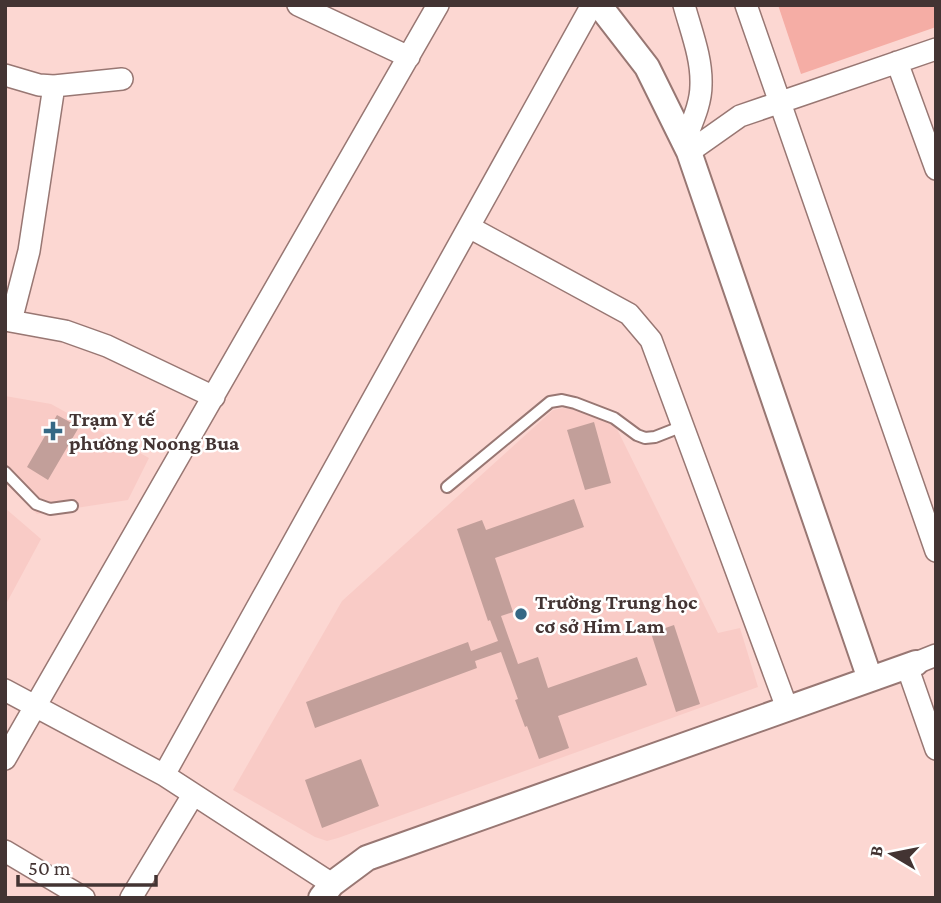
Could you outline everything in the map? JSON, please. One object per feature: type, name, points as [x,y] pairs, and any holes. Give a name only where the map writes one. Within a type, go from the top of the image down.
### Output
[{"type":"street","points":[[298,5],[409,57]]},
{"type":"street","points":[[5,759],[439,5]]},
{"type":"street","points":[[164,775],[592,5]]},
{"type":"street","points":[[599,5],[648,67],[687,148],[870,679]]},
{"type":"street","points":[[684,5],[699,62],[701,85],[687,148]]},
{"type":"street","points":[[746,5],[936,551]]},
{"type":"street","points":[[687,148],[740,116],[936,49]]},
{"type":"street","points":[[897,62],[936,169]]},
{"type":"street","points":[[5,75],[39,85],[54,86],[122,79]]},
{"type":"street","points":[[54,86],[29,251],[8,320],[65,331],[107,346],[214,397]]},
{"type":"street","points":[[469,227],[629,314],[651,340],[787,708]]},
{"type":"street","points":[[5,690],[164,775],[327,891],[368,859],[920,661],[936,749]]},
{"type":"street","points":[[131,898],[193,795]]},
{"type":"street","points":[[5,851],[84,898]]},
{"type":"lane","points":[[447,487],[550,402],[562,400],[595,410],[614,418],[645,438],[655,437],[682,425]]},
{"type":"lane","points":[[5,472],[36,503],[50,509],[72,506]]},
{"type":"shaded area","points":[[778,5],[936,5],[936,27],[801,74]]},
{"type":"shaded area","name":"Trạm Y tế phường Noong Bua","points":[[5,396],[51,404],[149,458],[128,500],[37,514],[5,483]]},
{"type":"shaded area","name":"Trường Trung học cơ sở Him Lam","points":[[553,410],[577,410],[615,425],[718,633],[740,628],[758,687],[327,841],[315,837],[233,790],[342,601]]},
{"type":"shaded area","points":[[5,508],[41,539],[5,606]]},
{"type":"building","points":[[57,415],[79,427],[48,480],[27,467]]},
{"type":"building","points":[[594,422],[611,483],[585,490],[567,430]]},
{"type":"building","points":[[574,499],[584,527],[495,558],[513,612],[501,616],[518,664],[538,657],[548,688],[637,657],[647,685],[558,716],[569,748],[539,759],[515,700],[518,699],[501,652],[475,661],[477,668],[315,728],[306,702],[468,642],[471,651],[498,641],[490,620],[488,621],[457,529],[482,520],[486,530]]},
{"type":"building","points":[[674,625],[700,704],[676,712],[651,633]]},
{"type":"building","points":[[361,759],[379,806],[322,828],[305,780]]},
{"type":"place","name":"Trạm Y tế phường Noong Bua","points":[[53,431]]},
{"type":"place","name":"Trường Trung học cơ sở Him Lam","points":[[521,614]]}]
